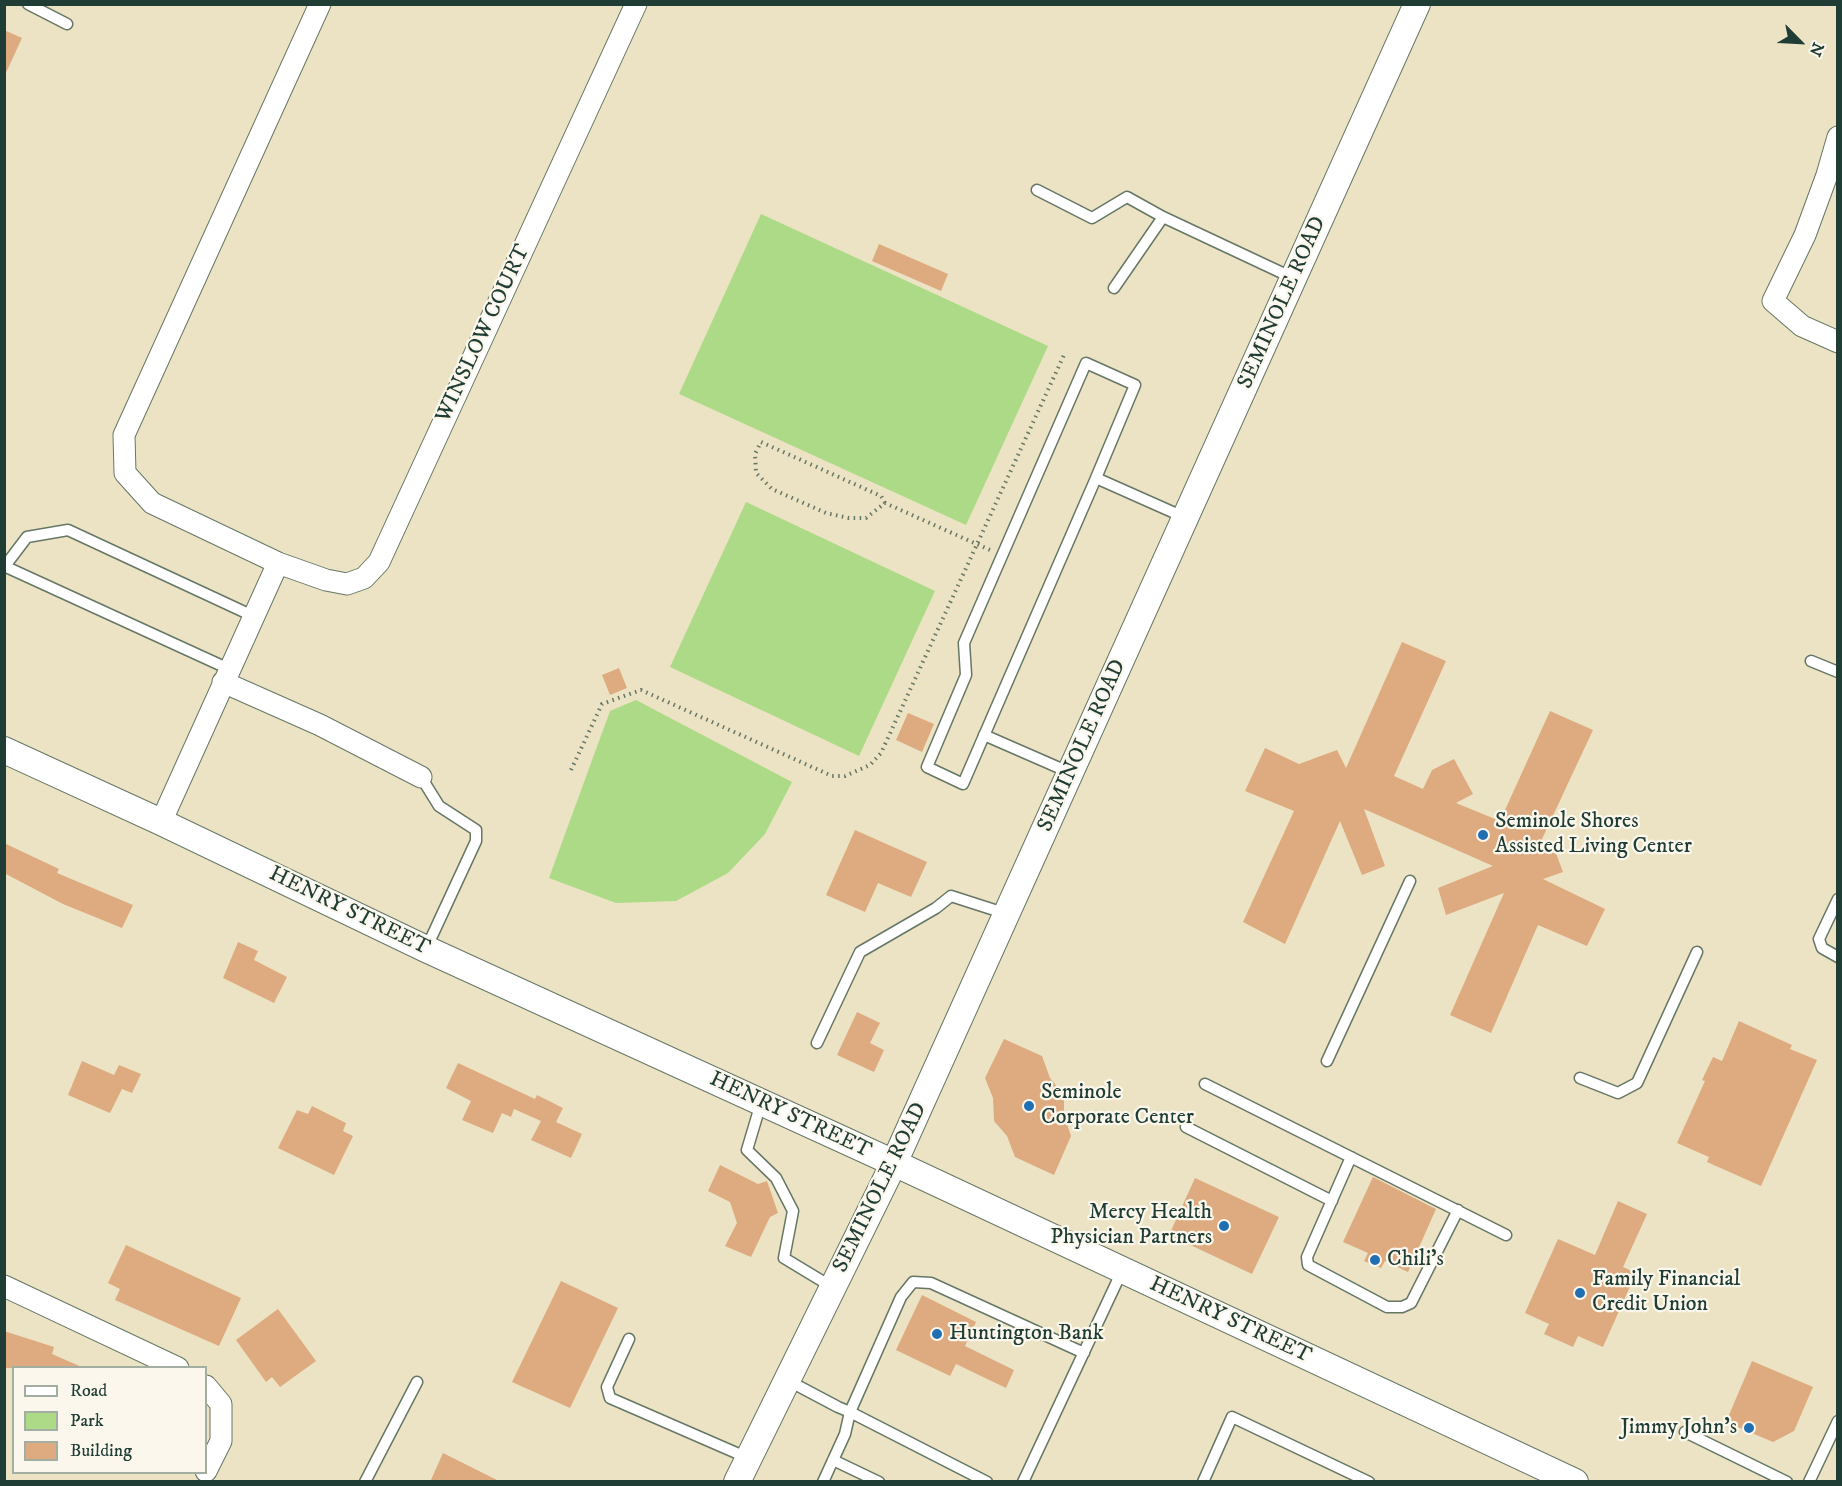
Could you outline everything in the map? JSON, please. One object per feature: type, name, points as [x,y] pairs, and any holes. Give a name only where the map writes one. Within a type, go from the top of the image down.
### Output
[{"type":"street","name":"WINSLOW COURT","points":[[320,4],[124,435],[125,473],[152,503],[278,563],[326,580],[347,584],[364,578],[380,562],[636,4]]},
{"type":"street","name":"SEMINOLE ROAD","points":[[737,1482],[894,1163],[1417,4]]},
{"type":"street","points":[[1838,137],[1805,235],[1773,301],[1802,326],[1838,342]]},
{"type":"street","points":[[161,822],[278,563]]},
{"type":"street","points":[[226,676],[421,777]]},
{"type":"street","name":"HENRY STREET","points":[[4,750],[161,822],[426,949],[894,1163],[1575,1482]]},
{"type":"street","points":[[4,1286],[174,1366]]},
{"type":"street","points":[[207,1387],[220,1404],[221,1441],[207,1468]]},
{"type":"lane","points":[[28,4],[67,24]]},
{"type":"lane","points":[[1036,190],[1092,218],[1127,197],[1163,217],[1294,279]]},
{"type":"lane","points":[[1114,288],[1163,217]]},
{"type":"lane","points":[[1086,363],[1135,385],[1096,478],[963,784],[927,767],[966,675],[964,643],[1086,363]]},
{"type":"lane","points":[[1096,478],[1186,518]]},
{"type":"lane","points":[[226,676],[5,566],[27,537],[68,530],[254,616]]},
{"type":"lane","points":[[1811,661],[1838,672]]},
{"type":"lane","points":[[984,735],[1071,773]]},
{"type":"lane","points":[[421,777],[439,806],[476,830],[476,841],[426,949]]},
{"type":"lane","points":[[1327,1061],[1410,881]]},
{"type":"lane","points":[[817,1044],[861,952],[936,908],[951,896],[1008,914]]},
{"type":"lane","points":[[1838,899],[1819,939],[1822,948],[1838,957]]},
{"type":"lane","points":[[1580,1078],[1618,1093],[1637,1083],[1697,952]]},
{"type":"lane","points":[[1205,1084],[1506,1235]]},
{"type":"lane","points":[[761,1103],[747,1150],[776,1178],[793,1211],[784,1258],[832,1288]]},
{"type":"lane","points":[[1186,1127],[1332,1201]]},
{"type":"lane","points":[[1351,1157],[1307,1257],[1308,1265],[1387,1307],[1402,1307],[1411,1304],[1458,1210]]},
{"type":"lane","points":[[1023,1482],[1122,1271]]},
{"type":"lane","points":[[823,1482],[845,1434],[850,1412],[901,1297],[914,1282],[931,1283],[1084,1353]]},
{"type":"lane","points":[[629,1339],[607,1388],[610,1398],[748,1458]]},
{"type":"lane","points":[[787,1380],[987,1482]]},
{"type":"lane","points":[[365,1482],[417,1382]]},
{"type":"lane","points":[[1203,1482],[1232,1417],[1369,1482]]},
{"type":"lane","points":[[1809,1482],[1838,1421]]},
{"type":"lane","points":[[1685,1432],[1787,1482]]},
{"type":"lane","points":[[833,1460],[879,1482]]},
{"type":"path","points":[[571,770],[602,704],[641,690],[831,776],[845,776],[870,765],[882,753],[1064,355]]},
{"type":"path","points":[[885,502],[866,518],[849,518],[826,513],[772,489],[756,473],[755,454],[761,442],[881,496],[885,502],[1002,555]]},
{"type":"green space","points":[[761,214],[1048,346],[966,525],[679,394]]},
{"type":"green space","points":[[746,502],[935,591],[859,756],[670,667]]},
{"type":"green space","points":[[636,700],[792,782],[765,834],[728,873],[676,901],[616,903],[549,878],[610,711]]},
{"type":"building","points":[[4,30],[22,38],[4,77]]},
{"type":"building","points":[[879,244],[948,274],[941,291],[872,261]]},
{"type":"building","name":"Seminole Shores Assisted Living Center","points":[[1402,642],[1446,661],[1394,776],[1423,789],[1432,770],[1454,759],[1473,794],[1456,803],[1500,821],[1550,711],[1593,730],[1535,854],[1554,848],[1563,872],[1543,879],[1605,909],[1587,946],[1538,925],[1491,1033],[1450,1015],[1504,893],[1446,915],[1438,888],[1493,866],[1364,809],[1385,866],[1362,875],[1340,821],[1285,944],[1243,922],[1294,811],[1245,791],[1265,748],[1299,764],[1337,750],[1346,768]]},
{"type":"building","points":[[619,668],[627,688],[610,695],[602,675]]},
{"type":"building","points":[[908,713],[934,724],[922,752],[896,740]]},
{"type":"building","points":[[855,830],[927,862],[911,897],[878,883],[865,912],[826,895]]},
{"type":"building","points":[[4,843],[59,869],[57,873],[133,905],[122,928],[63,904],[4,873]]},
{"type":"building","points":[[238,942],[258,951],[254,960],[287,977],[274,1003],[223,978]]},
{"type":"building","points":[[857,1012],[880,1023],[870,1043],[884,1050],[874,1072],[837,1055]]},
{"type":"building","points":[[1739,1021],[1792,1045],[1790,1049],[1817,1060],[1761,1186],[1707,1162],[1709,1157],[1677,1143],[1705,1081],[1702,1080],[1713,1057],[1722,1061]]},
{"type":"building","name":"Seminole Corporate Center","points":[[1004,1039],[1042,1056],[1050,1078],[1064,1095],[1064,1115],[1071,1136],[1054,1175],[1015,1157],[1007,1136],[994,1121],[993,1098],[985,1078]]},
{"type":"building","points":[[82,1061],[114,1075],[119,1065],[141,1074],[132,1093],[122,1089],[110,1113],[68,1095]]},
{"type":"building","points":[[458,1063],[535,1099],[537,1095],[563,1108],[556,1122],[582,1134],[571,1158],[531,1140],[541,1121],[514,1109],[511,1117],[502,1113],[493,1133],[462,1120],[471,1101],[446,1088]]},
{"type":"building","points":[[312,1106],[346,1123],[343,1131],[353,1136],[334,1175],[278,1148],[297,1110],[308,1114]]},
{"type":"building","points":[[720,1165],[758,1184],[767,1181],[778,1213],[770,1217],[751,1257],[725,1246],[737,1223],[730,1202],[708,1191]]},
{"type":"building","points":[[1373,1177],[1436,1209],[1408,1272],[1385,1261],[1381,1268],[1364,1261],[1368,1253],[1343,1242]]},
{"type":"building","name":"Mercy Health Physician Partners","points":[[1195,1178],[1279,1217],[1252,1274],[1169,1235]]},
{"type":"building","name":"Family Financial Credit Union","points":[[1618,1201],[1647,1214],[1623,1267],[1636,1273],[1603,1347],[1578,1336],[1573,1347],[1544,1334],[1549,1324],[1525,1313],[1558,1239],[1595,1255]]},
{"type":"building","points":[[126,1245],[241,1298],[219,1346],[115,1300],[120,1289],[108,1283]]},
{"type":"building","points":[[561,1281],[618,1308],[570,1408],[512,1382]]},
{"type":"building","name":"Huntington Bank","points":[[922,1295],[976,1322],[965,1346],[1014,1370],[1006,1388],[956,1364],[950,1376],[896,1350]]},
{"type":"building","points":[[278,1309],[316,1361],[280,1387],[272,1377],[266,1382],[236,1340]]},
{"type":"building","points":[[4,1331],[54,1347],[52,1354],[79,1366],[12,1366],[12,1368],[4,1368]]},
{"type":"building","points":[[1752,1361],[1813,1387],[1794,1431],[1773,1442],[1726,1422]]},
{"type":"building","points":[[443,1453],[501,1482],[430,1482]]},
{"type":"place","name":"Seminole Shores Assisted Living Center","points":[[1483,835]]},
{"type":"place","name":"Seminole Corporate Center","points":[[1029,1106]]},
{"type":"place","name":"Mercy Health Physician Partners","points":[[1224,1226]]},
{"type":"place","name":"Chili's","points":[[1375,1260]]},
{"type":"place","name":"Family Financial Credit Union","points":[[1580,1293]]},
{"type":"place","name":"Huntington Bank","points":[[937,1334]]},
{"type":"place","name":"Jimmy John's","points":[[1749,1428]]}]
